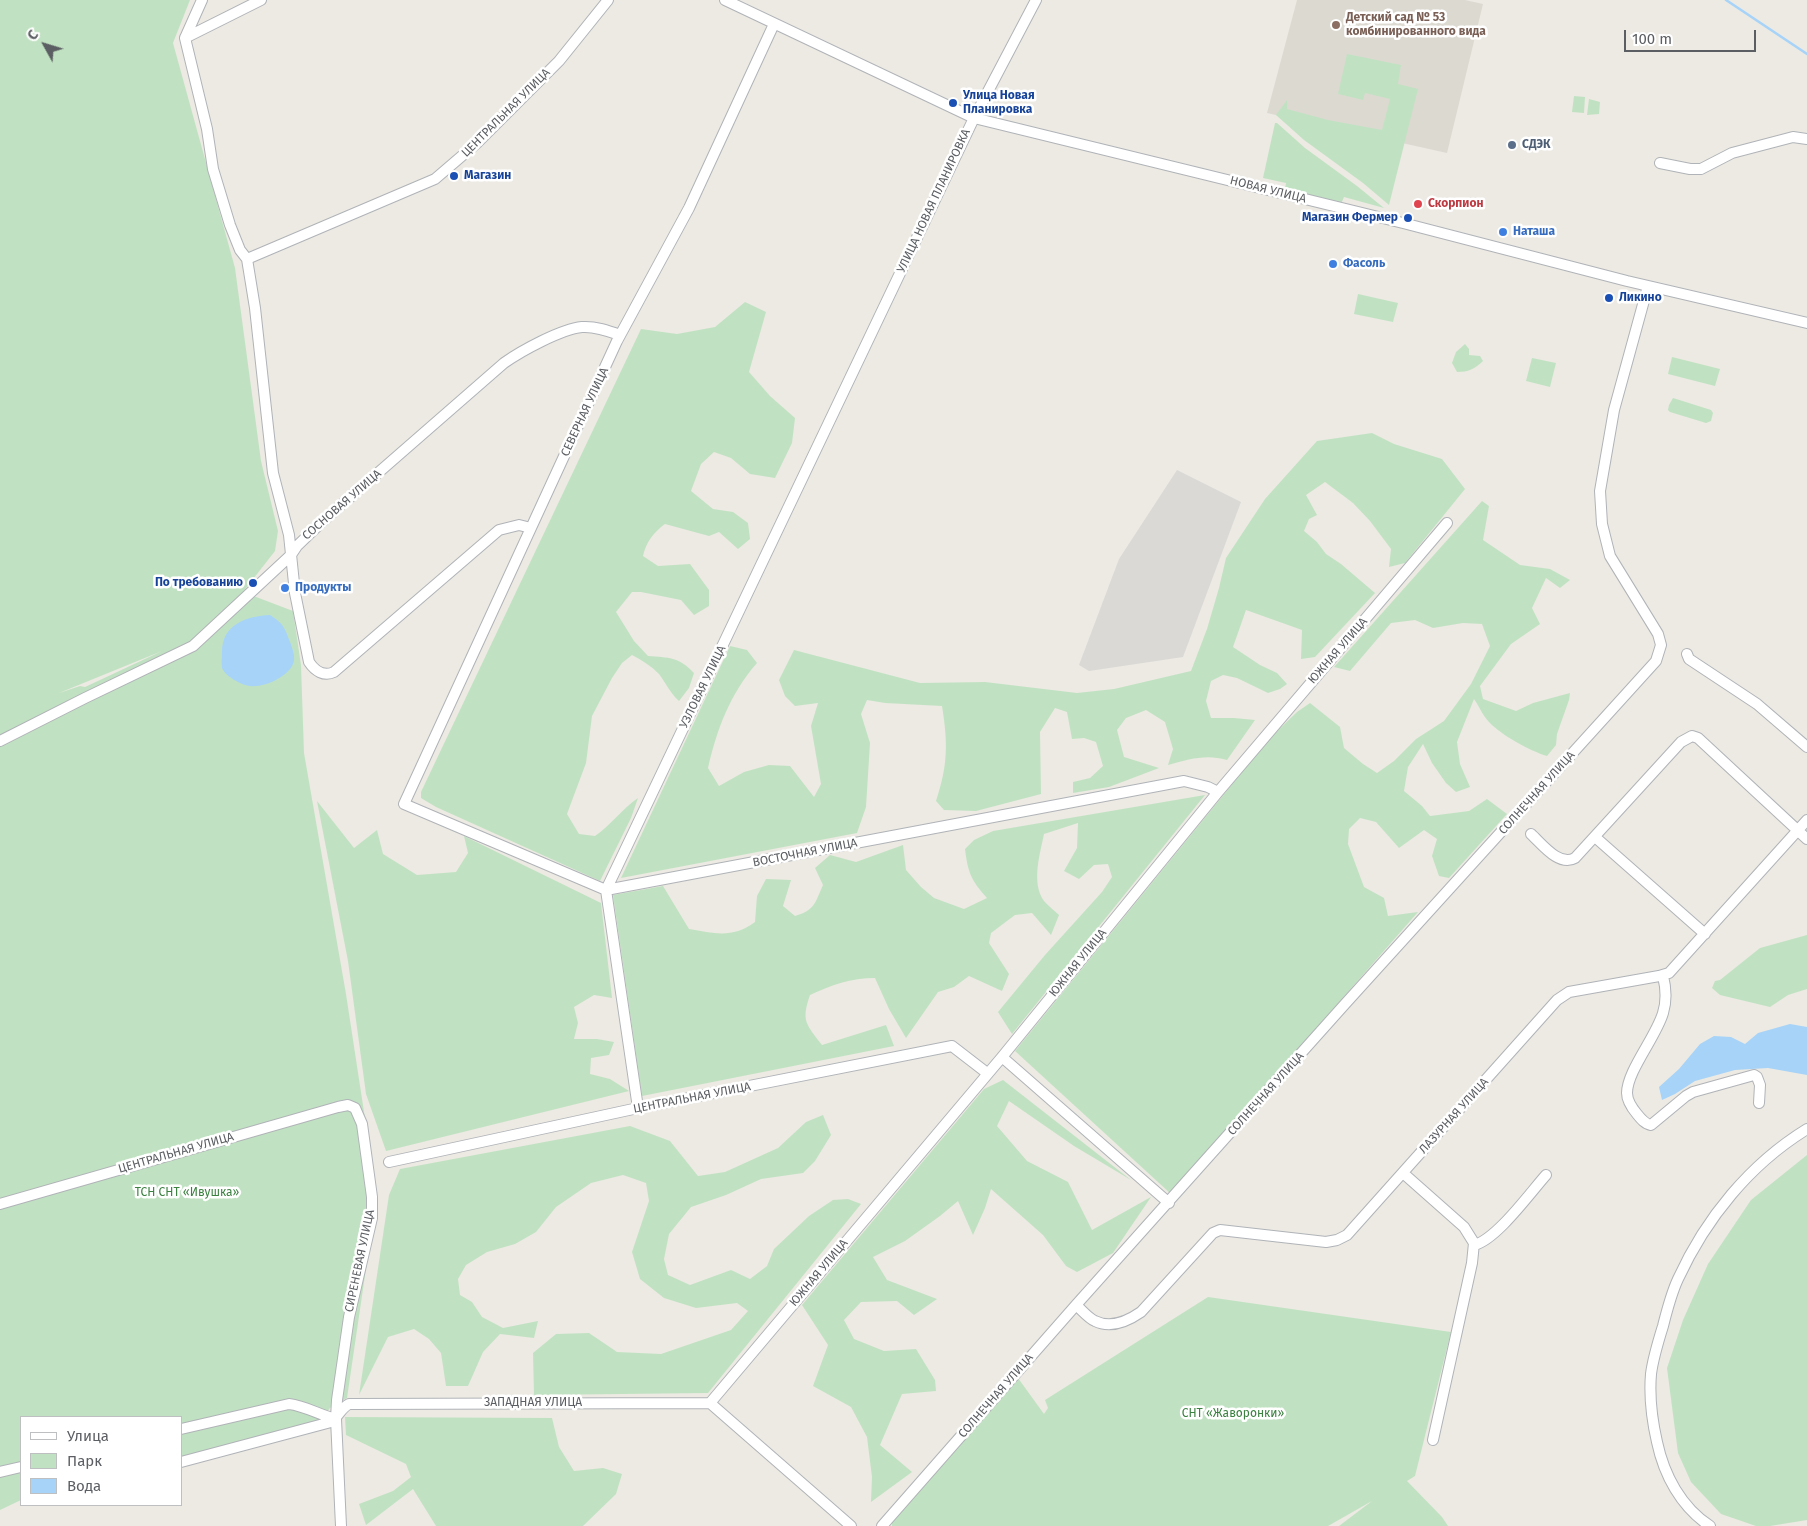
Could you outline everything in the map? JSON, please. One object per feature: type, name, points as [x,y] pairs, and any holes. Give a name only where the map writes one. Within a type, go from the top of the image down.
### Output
[{"type":"street","points":[[202,0],[185,38],[207,129],[214,169],[230,225],[240,250],[247,259],[258,329],[273,473],[289,535],[306,654],[313,668],[320,673],[328,675],[334,672],[499,530],[519,525],[531,528]]},
{"type":"street","points":[[185,38],[261,0]]},
{"type":"street","name":"ЦЕНТРАЛЬНАЯ УЛИЦА","points":[[247,259],[435,179],[477,143],[559,60],[608,0]]},
{"type":"street","name":"НОВАЯ УЛИЦА","points":[[726,0],[974,118],[1403,223],[1648,286],[1806,320]]},
{"type":"street","name":"УЛИЦА НОВАЯ ПЛАНИРОВКА","points":[[895,285],[974,118],[1036,0]]},
{"type":"street","name":"СЕВЕРНАЯ УЛИЦА","points":[[606,890],[404,804],[620,335],[689,208],[774,24]]},
{"type":"street","points":[[1660,163],[1690,169],[1701,169],[1732,153],[1793,137],[1807,138]]},
{"type":"street","name":"УЗЛОВАЯ УЛИЦА","points":[[606,890],[895,285]]},
{"type":"street","name":"СОЛНЕЧНАЯ УЛИЦА","points":[[882,1526],[1076,1305],[1345,1004],[1653,665],[1660,651],[1659,638],[1610,556],[1602,524],[1600,491],[1614,410],[1648,286]]},
{"type":"street","name":"СОСНОВАЯ УЛИЦА","points":[[0,741],[193,646],[291,555],[296,546],[324,520],[513,357],[554,336],[576,328],[598,328],[620,335]]},
{"type":"street","name":"ЮЖНАЯ УЛИЦА","points":[[710,1402],[1002,1057],[1218,792],[1447,523]]},
{"type":"street","points":[[1687,654],[1689,660],[1757,704],[1807,747]]},
{"type":"street","points":[[1531,834],[1556,856],[1565,861],[1575,858],[1681,742],[1692,736],[1698,738],[1807,838]]},
{"type":"street","name":"ВОСТОЧНАЯ УЛИЦА","points":[[606,890],[1184,781],[1208,787],[1218,792]]},
{"type":"street","points":[[1759,1103],[1759,1081],[1754,1075],[1693,1092],[1651,1125],[1635,1112],[1628,1099],[1628,1088],[1640,1059],[1663,1016],[1666,998],[1663,976],[1669,973],[1705,934],[1807,820]]},
{"type":"street","points":[[1595,837],[1705,934]]},
{"type":"street","points":[[606,890],[638,1108]]},
{"type":"street","name":"ЛАЗУРНАЯ УЛИЦА","points":[[1076,1305],[1094,1321],[1117,1324],[1131,1319],[1141,1312],[1213,1233],[1220,1230],[1326,1242],[1338,1240],[1347,1235],[1562,995],[1569,992],[1663,976]]},
{"type":"street","name":"ЦЕНТРАЛЬНАЯ УЛИЦА","points":[[389,1162],[638,1108],[952,1046],[987,1073]]},
{"type":"street","points":[[1002,1057],[1169,1203]]},
{"type":"street","name":"ЦЕНТРАЛЬНАЯ УЛИЦА","points":[[0,1204],[338,1107],[352,1106]]},
{"type":"street","name":"СИРЕНЕВАЯ УЛИЦА","points":[[341,1526],[336,1418],[349,1318],[372,1218],[372,1197],[362,1124],[360,1117],[352,1106]]},
{"type":"street","points":[[1710,1526],[1696,1516],[1684,1503],[1670,1480],[1658,1449],[1651,1397],[1652,1374],[1657,1348],[1678,1280],[1714,1218],[1740,1184],[1755,1169],[1786,1142],[1807,1129]]},
{"type":"street","points":[[1403,1173],[1464,1227],[1474,1245],[1472,1263],[1433,1440]]},
{"type":"street","points":[[1474,1245],[1480,1244],[1493,1234],[1546,1175]]},
{"type":"street","points":[[710,1402],[850,1526]]},
{"type":"street","name":"ЗАПАДНАЯ УЛИЦА","points":[[182,1462],[324,1424],[336,1418],[344,1406],[349,1404],[710,1402]]},
{"type":"street","points":[[182,1429],[289,1404],[303,1406],[324,1416],[336,1418]]},
{"type":"street","points":[[0,1472],[20,1467]]},
{"type":"shaded area","points":[[1297,0],[1465,0],[1483,4],[1447,153],[1267,113]]},
{"type":"shaded area","points":[[1177,470],[1241,502],[1183,657],[1089,671],[1079,665],[1119,559]]},
{"type":"green space","name":"ТСН СНТ «Ивушка»","points":[[0,0],[190,0],[173,43],[235,268],[261,461],[278,531],[275,551],[243,592],[293,611],[301,665],[304,753],[346,994],[375,1184],[374,1214],[347,1398],[330,1408],[320,1421],[182,1458],[182,1416],[20,1416],[20,1500],[0,1510]],"holes":[[[162,651],[85,687],[80,686],[59,693]]]},
{"type":"green space","points":[[1347,54],[1401,65],[1398,84],[1418,89],[1389,205],[1363,183],[1304,140],[1276,115],[1287,100],[1287,109],[1328,120],[1382,130],[1390,99],[1365,93],[1363,100],[1338,94]]},
{"type":"green space","points":[[1574,96],[1585,97],[1584,113],[1572,112]]},
{"type":"green space","points":[[1589,99],[1600,102],[1599,114],[1587,115]]},
{"type":"green space","points":[[1275,123],[1384,208],[1344,197],[1341,204],[1285,189],[1286,183],[1263,178]]},
{"type":"green space","points":[[1358,294],[1398,303],[1393,322],[1354,314]]},
{"type":"green space","points":[[745,302],[766,312],[749,372],[770,396],[795,418],[792,443],[775,478],[750,474],[731,458],[714,452],[701,464],[691,491],[713,509],[733,512],[748,523],[750,539],[738,549],[719,532],[709,536],[665,524],[657,530],[648,542],[643,556],[658,566],[690,564],[709,590],[709,606],[694,615],[681,600],[632,592],[616,612],[634,641],[648,656],[678,661],[694,673],[689,688],[679,701],[659,674],[646,663],[632,655],[622,663],[612,678],[592,716],[586,763],[567,814],[579,834],[595,836],[638,798],[631,818],[600,881],[436,807],[421,798],[421,792],[641,329],[677,334],[715,327]]},
{"type":"green space","points":[[1465,344],[1469,349],[1469,355],[1480,356],[1483,361],[1471,369],[1457,372],[1452,363],[1456,352]]},
{"type":"green space","points":[[1672,357],[1720,369],[1715,386],[1668,374]]},
{"type":"green space","points":[[1532,358],[1556,363],[1550,387],[1526,381]]},
{"type":"green space","points":[[1673,398],[1711,410],[1713,413],[1711,421],[1706,423],[1670,412],[1668,410],[1669,405]]},
{"type":"green space","points":[[1372,433],[1394,444],[1442,459],[1465,489],[1405,563],[1389,567],[1391,549],[1370,521],[1353,503],[1325,482],[1306,495],[1317,515],[1309,519],[1304,531],[1317,542],[1326,554],[1341,564],[1375,593],[1315,657],[1301,659],[1302,630],[1246,610],[1233,647],[1260,665],[1277,673],[1287,684],[1280,689],[1268,693],[1237,678],[1223,675],[1211,681],[1206,701],[1211,718],[1255,720],[1227,760],[1205,757],[1168,765],[1173,749],[1165,722],[1146,710],[1126,718],[1117,730],[1124,757],[1159,768],[1109,787],[1073,793],[1073,782],[1090,778],[1103,766],[1096,742],[1084,738],[1072,739],[1067,712],[1055,708],[1040,732],[1041,794],[976,811],[944,810],[936,801],[943,776],[946,754],[942,706],[885,703],[867,700],[861,714],[870,743],[866,807],[857,833],[621,878],[730,646],[747,650],[757,663],[739,687],[726,712],[708,768],[719,786],[744,772],[769,765],[790,766],[814,797],[821,784],[811,726],[818,703],[795,706],[785,696],[779,680],[794,650],[920,683],[985,682],[1077,693],[1114,689],[1191,671],[1207,629],[1226,558],[1265,499],[1317,441]]},
{"type":"green space","points":[[1482,501],[1489,506],[1483,540],[1520,565],[1550,569],[1570,580],[1560,588],[1546,578],[1532,608],[1540,624],[1511,644],[1480,686],[1483,699],[1516,711],[1533,703],[1570,693],[1557,734],[1556,745],[1547,756],[1516,742],[1489,722],[1474,699],[1457,742],[1460,764],[1470,787],[1456,792],[1446,783],[1432,763],[1423,744],[1408,767],[1404,791],[1422,806],[1430,816],[1469,811],[1487,799],[1507,814],[1449,878],[1439,876],[1432,856],[1437,839],[1424,830],[1399,848],[1376,822],[1360,818],[1349,829],[1348,844],[1364,887],[1384,898],[1388,916],[1418,912],[1171,1194],[1015,1051],[1269,739],[1297,712],[1310,703],[1340,727],[1344,748],[1377,773],[1394,761],[1416,739],[1444,721],[1471,684],[1490,646],[1482,624],[1463,623],[1433,628],[1415,620],[1391,623],[1350,671],[1334,667]]},
{"type":"green space","points":[[1205,795],[1012,1034],[998,1012],[1045,955],[1102,892],[1112,877],[1108,864],[1094,865],[1079,879],[1064,871],[1077,848],[1078,823],[1044,834],[1037,877],[1040,894],[1044,901],[1059,915],[1051,935],[1032,913],[1015,915],[991,933],[989,943],[1009,974],[1002,991],[969,976],[954,987],[938,992],[906,1038],[889,1009],[875,978],[841,983],[810,995],[807,1004],[807,1022],[822,1045],[886,1025],[894,1046],[642,1096],[613,895],[663,886],[689,929],[715,933],[731,933],[755,922],[757,896],[766,879],[791,880],[783,906],[795,916],[802,914],[814,905],[823,885],[815,868],[830,855],[856,862],[903,845],[906,870],[921,887],[934,898],[964,909],[987,898],[971,876],[965,849],[974,840],[993,831]]},
{"type":"green space","points":[[317,801],[354,848],[377,830],[383,854],[417,875],[456,872],[468,853],[464,836],[601,903],[612,998],[594,995],[574,1007],[578,1023],[574,1039],[597,1039],[614,1042],[609,1055],[591,1058],[590,1074],[610,1079],[629,1091],[386,1151],[366,1094],[348,961]]},
{"type":"green space","points":[[1807,935],[1807,989],[1788,995],[1770,1007],[1720,995],[1712,988],[1715,981],[1720,980],[1760,948]]},
{"type":"green space","points":[[1003,1080],[1131,1180],[1074,1146],[1009,1101],[997,1126],[1027,1161],[1068,1182],[1092,1230],[1151,1197],[1113,1253],[1077,1272],[1066,1266],[1043,1235],[991,1189],[973,1235],[958,1201],[905,1241],[873,1257],[887,1280],[937,1299],[914,1315],[897,1301],[861,1302],[844,1320],[854,1339],[884,1351],[916,1349],[935,1380],[936,1391],[902,1394],[880,1445],[912,1472],[871,1502],[872,1477],[867,1437],[851,1407],[813,1386],[828,1345],[802,1305],[984,1089]]},
{"type":"green space","points":[[823,1115],[831,1135],[815,1161],[803,1173],[761,1179],[726,1195],[691,1207],[669,1234],[664,1259],[668,1275],[690,1285],[731,1270],[750,1279],[767,1266],[774,1249],[809,1216],[833,1200],[848,1199],[861,1204],[708,1393],[534,1395],[533,1353],[556,1334],[589,1333],[617,1352],[661,1354],[731,1330],[748,1311],[737,1303],[696,1308],[664,1298],[640,1279],[632,1252],[649,1201],[646,1183],[623,1175],[591,1183],[556,1207],[536,1232],[515,1244],[487,1252],[466,1265],[458,1279],[460,1295],[472,1302],[482,1317],[503,1328],[538,1321],[534,1338],[500,1334],[483,1352],[468,1386],[446,1386],[441,1353],[429,1339],[414,1329],[388,1337],[359,1395],[389,1195],[400,1169],[630,1126],[670,1141],[698,1176],[725,1172],[778,1148],[806,1122]]},
{"type":"green space","points":[[1807,1155],[1807,1520],[1770,1526],[1756,1526],[1721,1514],[1691,1482],[1678,1453],[1667,1368],[1683,1320],[1708,1264],[1751,1200]]},
{"type":"green space","name":"СНТ «Жаворонки»","points":[[1208,1297],[1451,1332],[1415,1476],[1407,1481],[1442,1517],[1448,1526],[1339,1526],[1372,1501],[1328,1526],[892,1526],[892,1521],[1018,1378],[1044,1414],[1048,1408],[1045,1400]]},
{"type":"green space","points":[[345,1417],[552,1418],[559,1447],[574,1471],[603,1468],[622,1474],[616,1494],[583,1526],[436,1526],[413,1489],[366,1525],[359,1504],[393,1491],[411,1477],[406,1464],[346,1435]]},
{"type":"water","points":[[270,615],[281,623],[287,633],[294,654],[292,666],[288,672],[269,683],[256,686],[242,684],[230,677],[222,668],[223,642],[231,628],[237,623],[253,617]]},
{"type":"water","points":[[1790,1024],[1807,1027],[1807,1075],[1768,1068],[1735,1070],[1695,1081],[1662,1100],[1659,1087],[1679,1069],[1700,1044],[1714,1036],[1731,1037],[1745,1044],[1758,1033]]},
{"type":"waterway","points":[[1726,0],[1807,54]]},
{"type":"place","name":"Детский сад № 53 комбинированного вида","points":[[1336,25]]},
{"type":"place","name":"Улица Новая Планировка","points":[[953,103]]},
{"type":"place","name":"СДЭК","points":[[1512,145]]},
{"type":"place","name":"Магазин","points":[[454,176]]},
{"type":"place","name":"Скорпион","points":[[1418,204]]},
{"type":"place","name":"Магазин Фермер","points":[[1408,218]]},
{"type":"place","name":"Наташа","points":[[1503,232]]},
{"type":"place","name":"Фасоль","points":[[1333,264]]},
{"type":"place","name":"Ликино","points":[[1609,298]]},
{"type":"place","name":"По требованию","points":[[253,583]]},
{"type":"place","name":"Продукты","points":[[285,588]]}]
